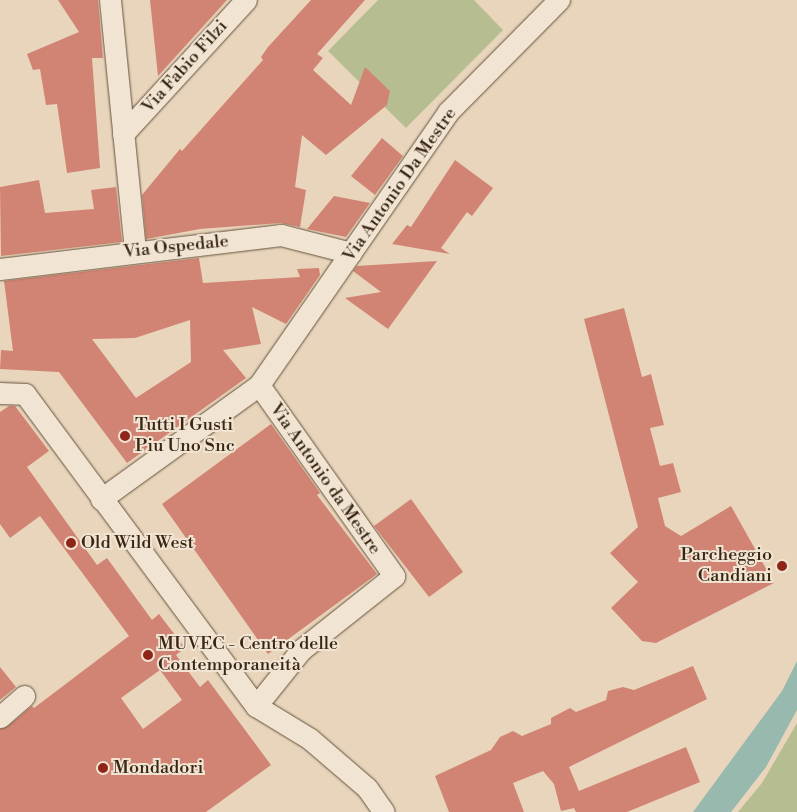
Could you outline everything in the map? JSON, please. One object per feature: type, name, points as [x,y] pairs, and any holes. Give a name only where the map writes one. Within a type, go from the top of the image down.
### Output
[{"type":"street","points":[[110,0],[134,244]]},
{"type":"street","name":"Via Fabio Filzi","points":[[123,134],[246,0]]},
{"type":"street","name":"Via Antonio Da Mestre","points":[[259,385],[448,112],[559,0]]},
{"type":"street","name":"Via Ospedale","points":[[0,269],[134,244],[281,235],[351,253]]},
{"type":"street","name":"Via Antonio da Mestre","points":[[101,499],[259,385],[394,576],[301,650],[256,706]]},
{"type":"street","points":[[0,393],[25,394],[256,706],[310,739],[367,788],[381,811]]},
{"type":"street","points":[[0,717],[24,696]]},
{"type":"green space","points":[[378,0],[474,0],[503,30],[406,128],[328,51]]},
{"type":"green space","points":[[797,723],[797,812],[738,812],[762,783]]},
{"type":"water","points":[[797,661],[797,710],[766,767],[731,812],[693,812],[782,691]]},
{"type":"building","points":[[58,0],[98,0],[103,58],[92,58],[100,168],[67,173],[57,104],[46,105],[40,69],[33,70],[27,54],[79,32]]},
{"type":"building","points":[[150,0],[227,0],[158,76]]},
{"type":"building","points":[[311,0],[365,0],[317,54],[323,58],[313,70],[351,105],[365,67],[390,91],[387,105],[326,155],[302,135],[295,187],[306,190],[300,227],[280,223],[200,229],[146,239],[142,195],[180,149],[182,151],[263,60],[261,57],[268,47]]},
{"type":"building","points":[[382,138],[403,156],[375,195],[351,176]]},
{"type":"building","points":[[455,160],[493,188],[472,216],[467,212],[441,248],[450,254],[392,244],[407,225],[411,227]]},
{"type":"building","points":[[39,180],[45,213],[94,209],[91,190],[116,187],[122,242],[1,256],[0,187]]},
{"type":"building","points":[[334,196],[370,203],[346,237],[307,229]]},
{"type":"building","points":[[199,258],[203,283],[300,277],[297,269],[319,268],[320,275],[286,324],[252,307],[261,344],[223,350],[246,378],[127,463],[59,372],[0,369],[1,350],[13,351],[4,281]],"holes":[[[190,320],[191,362],[136,398],[92,339],[135,338]]]},
{"type":"building","points":[[437,261],[388,329],[345,298],[381,292],[353,271],[357,266]]},
{"type":"building","points":[[624,308],[642,377],[651,374],[664,425],[650,428],[660,466],[673,463],[681,492],[658,498],[665,526],[681,536],[731,506],[774,583],[656,643],[642,641],[611,608],[638,582],[610,553],[638,527],[584,319]]},
{"type":"building","points":[[9,406],[15,406],[49,451],[27,467],[97,565],[107,558],[152,620],[159,614],[185,648],[176,655],[200,687],[208,680],[271,765],[206,812],[0,812],[0,729],[8,726],[32,706],[34,708],[129,636],[40,516],[10,538],[0,524],[0,412]],"holes":[[[160,670],[182,700],[143,729],[121,698]]]},
{"type":"building","points":[[271,424],[320,493],[317,495],[377,574],[268,654],[162,504]]},
{"type":"building","points":[[411,499],[463,572],[429,597],[374,526]]},
{"type":"building","points":[[693,666],[707,699],[569,767],[579,791],[686,747],[700,782],[627,812],[576,812],[574,808],[561,811],[554,784],[543,771],[513,783],[524,812],[449,812],[435,776],[491,750],[500,737],[513,731],[522,736],[551,724],[551,718],[570,708],[576,712],[606,700],[608,691],[623,687],[634,690]]},
{"type":"building","points":[[0,667],[16,687],[0,700]]},
{"type":"place","name":"Tutti I Gusti Piu Uno Snc","points":[[125,436]]},
{"type":"place","name":"Old Wild West","points":[[71,543]]},
{"type":"place","name":"Parcheggio Candiani","points":[[782,566]]},
{"type":"place","name":"MUVEC - Centro delle Contemporaneità","points":[[148,655]]},
{"type":"place","name":"Mondadori","points":[[103,768]]}]
